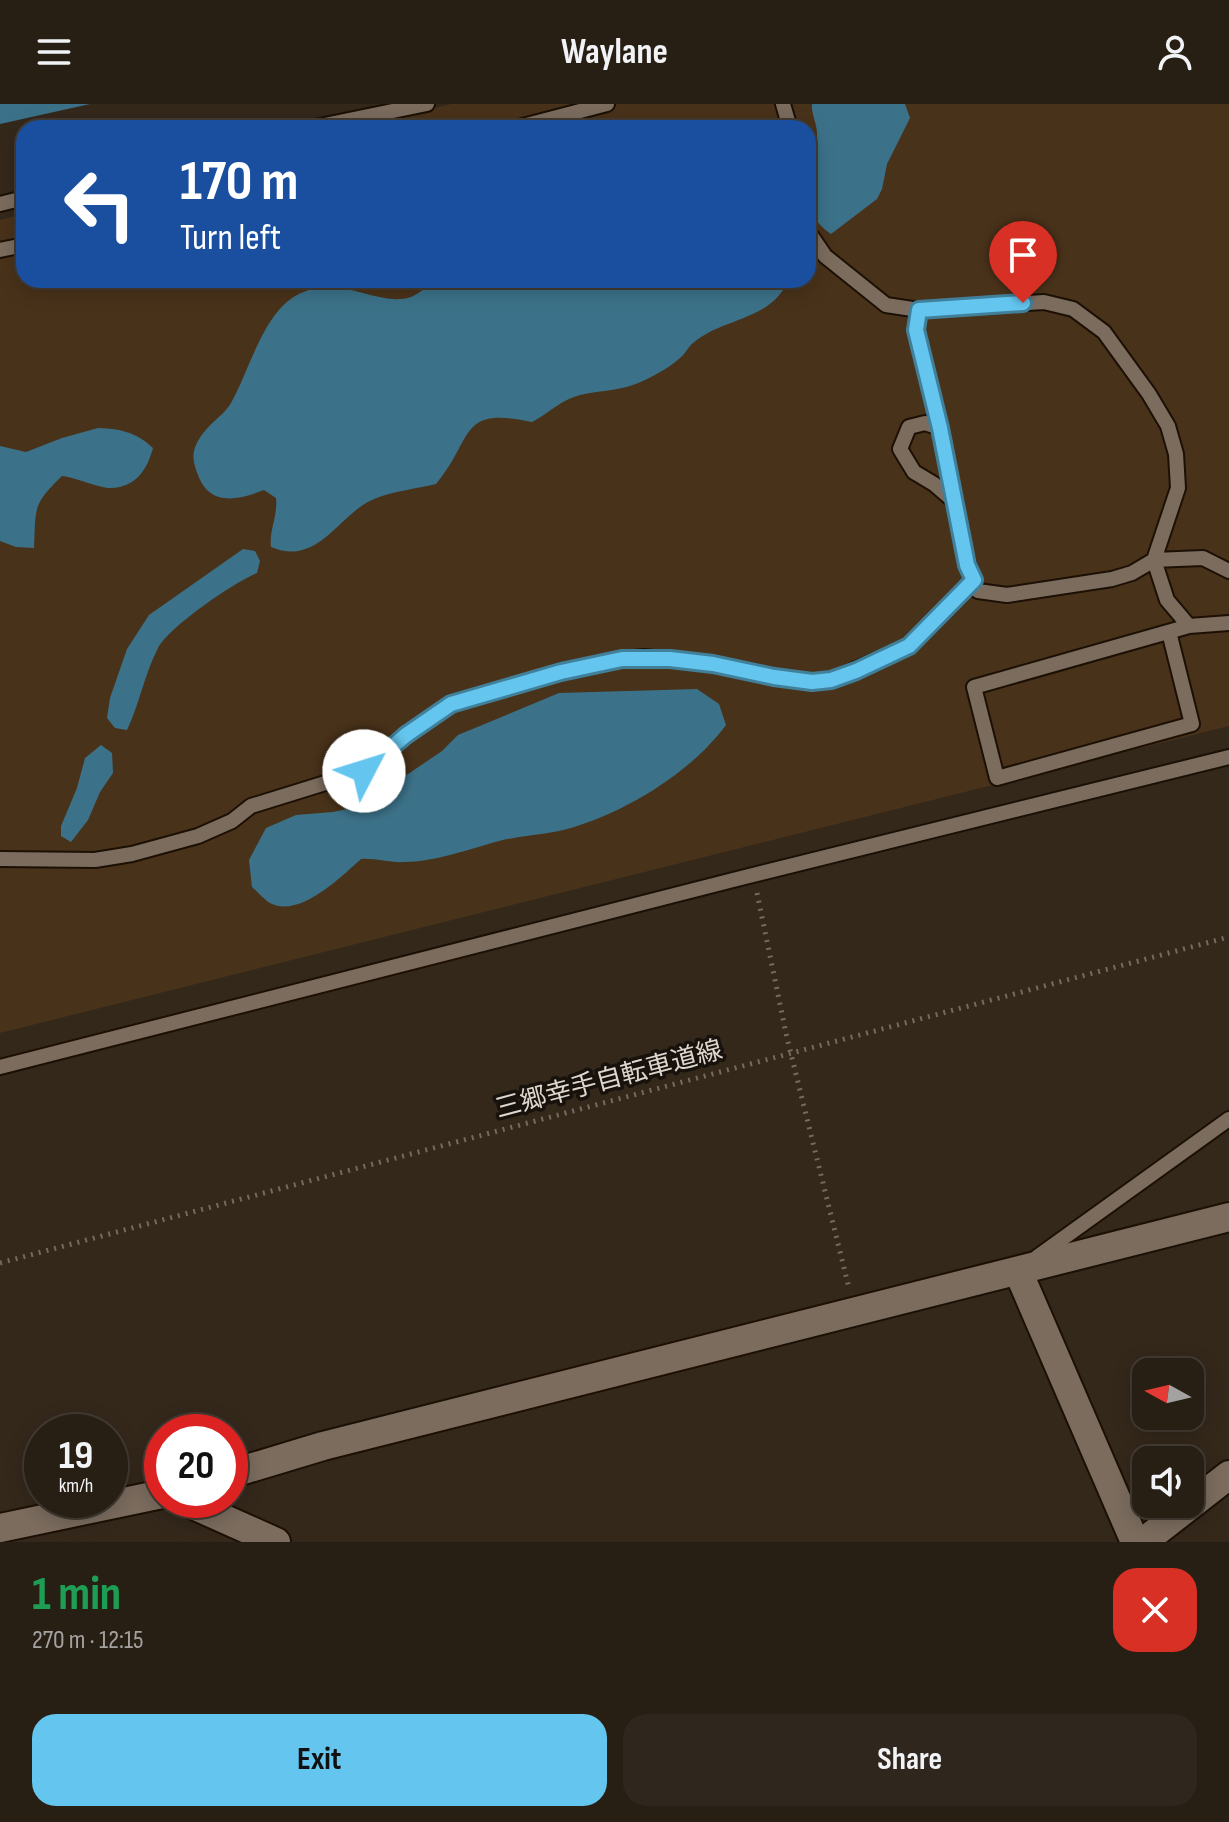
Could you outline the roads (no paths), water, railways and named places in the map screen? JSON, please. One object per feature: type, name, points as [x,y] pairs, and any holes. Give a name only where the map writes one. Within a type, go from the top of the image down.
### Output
[{"type":"street","points":[[248,1469],[323,1446],[1229,1217]]},
{"type":"street","points":[[1018,1271],[1135,1542]]},
{"type":"street","points":[[1143,1542],[1229,1475]]},
{"type":"street","points":[[9,1532],[144,1498]]},
{"type":"street","points":[[222,1518],[276,1542]]},
{"type":"lane","points":[[349,120],[427,104]]},
{"type":"lane","points":[[546,120],[607,104]]},
{"type":"lane","points":[[816,243],[825,256],[886,305],[919,310],[1044,302],[1073,309],[1104,332],[1168,426],[1176,454],[1178,488],[1154,560],[1167,600],[1189,626]]},
{"type":"lane","points":[[919,310],[916,330],[940,428],[967,565],[978,591],[1007,595],[1112,579],[1132,573],[1154,560],[1203,558],[1229,571]]},
{"type":"lane","points":[[940,428],[925,423],[909,427],[900,449],[914,472],[956,503]]},
{"type":"lane","points":[[0,859],[95,860],[132,854],[198,836],[232,821],[251,806],[364,771],[406,735],[451,704],[561,672],[622,659],[670,659],[812,682],[831,680],[909,646],[974,580]]},
{"type":"lane","points":[[1169,632],[1192,724],[997,778],[974,687],[1189,626],[1229,623]]},
{"type":"lane","points":[[0,1067],[1229,757]]},
{"type":"lane","points":[[1018,1271],[1229,1119]]},
{"type":"water","points":[[0,104],[90,104],[16,120],[0,124]]},
{"type":"water","points":[[812,104],[905,104],[910,118],[887,164],[877,199],[831,234],[816,218],[817,134]]},
{"type":"water","points":[[343,288],[385,298],[414,296],[425,288],[784,288],[771,303],[705,335],[673,364],[650,378],[613,390],[573,397],[532,422],[491,418],[479,422],[470,430],[436,484],[374,499],[361,506],[315,545],[302,550],[271,547],[276,498],[264,490],[235,498],[210,492],[203,485],[194,464],[194,449],[200,438],[231,403],[275,315],[297,295],[313,289]]},
{"type":"water","points":[[98,428],[128,432],[153,448],[139,476],[120,487],[111,488],[62,476],[40,501],[34,548],[16,547],[0,541],[0,446],[26,452]]},
{"type":"water","points":[[243,549],[255,551],[260,561],[257,573],[203,606],[164,639],[153,658],[127,730],[115,728],[107,718],[110,698],[127,649],[149,615]]},
{"type":"water","points":[[697,689],[719,704],[726,725],[711,743],[673,776],[652,791],[605,815],[559,831],[506,839],[428,860],[399,862],[361,859],[320,893],[295,905],[272,904],[252,887],[249,860],[266,828],[296,815],[361,806],[442,751],[458,735],[559,693]]},
{"type":"water","points":[[101,745],[112,753],[113,773],[100,792],[88,820],[71,842],[61,836],[61,826],[77,788],[85,758]]}]
